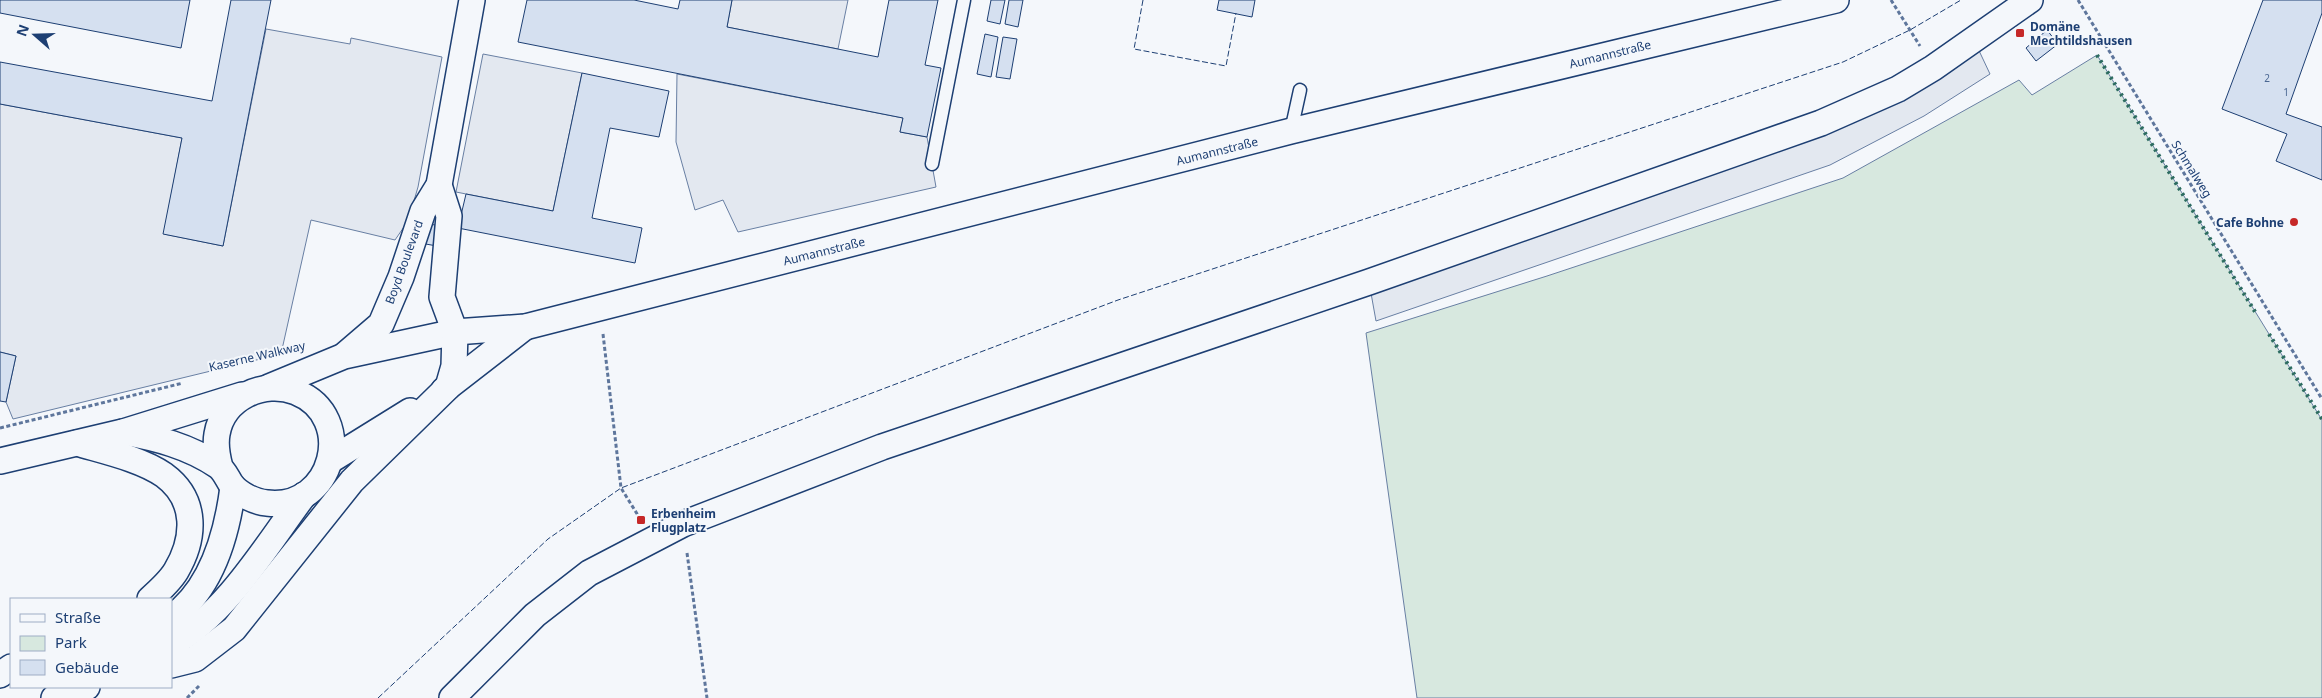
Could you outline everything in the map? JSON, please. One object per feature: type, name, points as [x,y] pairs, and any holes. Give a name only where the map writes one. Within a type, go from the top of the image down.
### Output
[{"type":"street","name":"Boyd Boulevard","points":[[344,356],[381,324],[402,277],[422,211],[439,185],[472,0]]},
{"type":"street","name":"Aumannstraße","points":[[525,327],[1291,132],[1836,0]]},
{"type":"street","points":[[452,698],[535,615],[589,573],[683,524],[882,447],[1369,282],[1821,123],[1898,89],[1933,68],[2030,0]]},
{"type":"street","name":"Boyd Boulevard","points":[[439,185],[449,216],[442,297],[455,332]]},
{"type":"street","points":[[0,460],[123,432],[259,390],[344,356],[455,332],[525,327]]},
{"type":"street","points":[[331,460],[448,387],[525,327]]},
{"type":"street","points":[[172,664],[195,658],[234,629],[352,481],[448,387],[454,366],[455,332]]},
{"type":"street","points":[[123,432],[165,440],[227,477],[249,498],[267,503],[286,502],[304,495],[316,486],[325,474],[331,460],[332,441],[328,423],[318,407],[304,395],[287,388],[259,390],[235,402],[224,416],[217,432],[216,450],[227,477],[225,531],[214,563],[195,595],[172,617]]},
{"type":"street","points":[[77,443],[130,460],[164,476],[181,494],[191,515],[189,545],[175,573],[151,598]]},
{"type":"street","points":[[172,644],[189,635],[225,600],[304,495]]},
{"type":"street","points":[[54,698],[84,688]]},
{"type":"lane","points":[[932,164],[964,0]]},
{"type":"lane","points":[[1291,132],[1300,90]]},
{"type":"path","points":[[1891,0],[1933,68]]},
{"type":"path","name":"Schmalweg","points":[[2078,0],[2322,399]]},
{"type":"path","points":[[600,308],[621,488],[641,520]]},
{"type":"path","points":[[0,428],[189,382]]},
{"type":"path","points":[[683,524],[707,698]]},
{"type":"green space","points":[[2097,55],[2322,420],[2322,698],[1417,698],[1366,333],[1547,276],[1843,178],[2019,80],[2032,95]]},
{"type":"shaded area","points":[[732,0],[848,0],[838,49],[727,27]]},
{"type":"shaded area","points":[[266,29],[350,44],[351,38],[442,57],[418,187],[408,221],[395,240],[311,220],[281,354],[13,419],[6,402],[16,356],[0,352],[0,104],[182,138],[164,234],[223,246]]},
{"type":"shaded area","points":[[1974,40],[1990,74],[1924,116],[1830,165],[1376,321],[1369,282],[1821,123]]},
{"type":"shaded area","points":[[483,54],[582,73],[553,211],[456,192]]},
{"type":"shaded area","points":[[677,74],[903,118],[900,132],[927,137],[936,187],[738,232],[723,200],[695,210],[676,142]]},
{"type":"building","points":[[0,0],[190,0],[181,48],[0,13]]},
{"type":"building","points":[[231,0],[271,0],[223,246],[163,234],[182,138],[0,104],[0,62],[212,101]]},
{"type":"building","points":[[527,0],[634,0],[678,9],[680,0],[732,0],[727,27],[878,57],[889,0],[938,0],[925,65],[941,68],[927,137],[900,132],[903,118],[518,42]]},
{"type":"building","points":[[991,0],[1005,0],[1000,24],[987,21]]},
{"type":"building","points":[[1009,0],[1023,0],[1018,27],[1005,24]]},
{"type":"building","points":[[1219,0],[1255,0],[1252,17],[1217,10]]},
{"type":"building","points":[[2263,0],[2322,0],[2322,13],[2286,114],[2322,127],[2322,180],[2276,161],[2287,134],[2222,109]]},
{"type":"building","points":[[2047,30],[2058,44],[2036,61],[2026,48]]},
{"type":"building","points":[[985,34],[998,37],[991,77],[977,74]]},
{"type":"building","points":[[1003,37],[1017,39],[1010,79],[996,77]]},
{"type":"building","points":[[582,73],[669,91],[659,137],[610,128],[592,218],[642,228],[635,263],[458,228],[466,194],[553,211]]},
{"type":"building","points":[[423,223],[441,226],[437,246],[420,243]]},
{"type":"building","points":[[0,352],[16,356],[6,402],[0,401]]},
{"type":"hedge","points":[[2097,55],[2257,315]]},
{"type":"hedge","points":[[2269,334],[2322,419]]},
{"type":"fence","points":[[1143,0],[1134,49],[1226,66],[1236,13]]},
{"type":"fence","points":[[378,698],[548,539],[621,488],[1118,300],[1843,62],[1910,30],[1961,0]]},
{"type":"place","name":"Domäne Mechtildshausen","points":[[2020,33]]},
{"type":"place","name":"Cafe Bohne","points":[[2294,222]]},
{"type":"place","name":"Erbenheim Flugplatz","points":[[641,520]]}]
